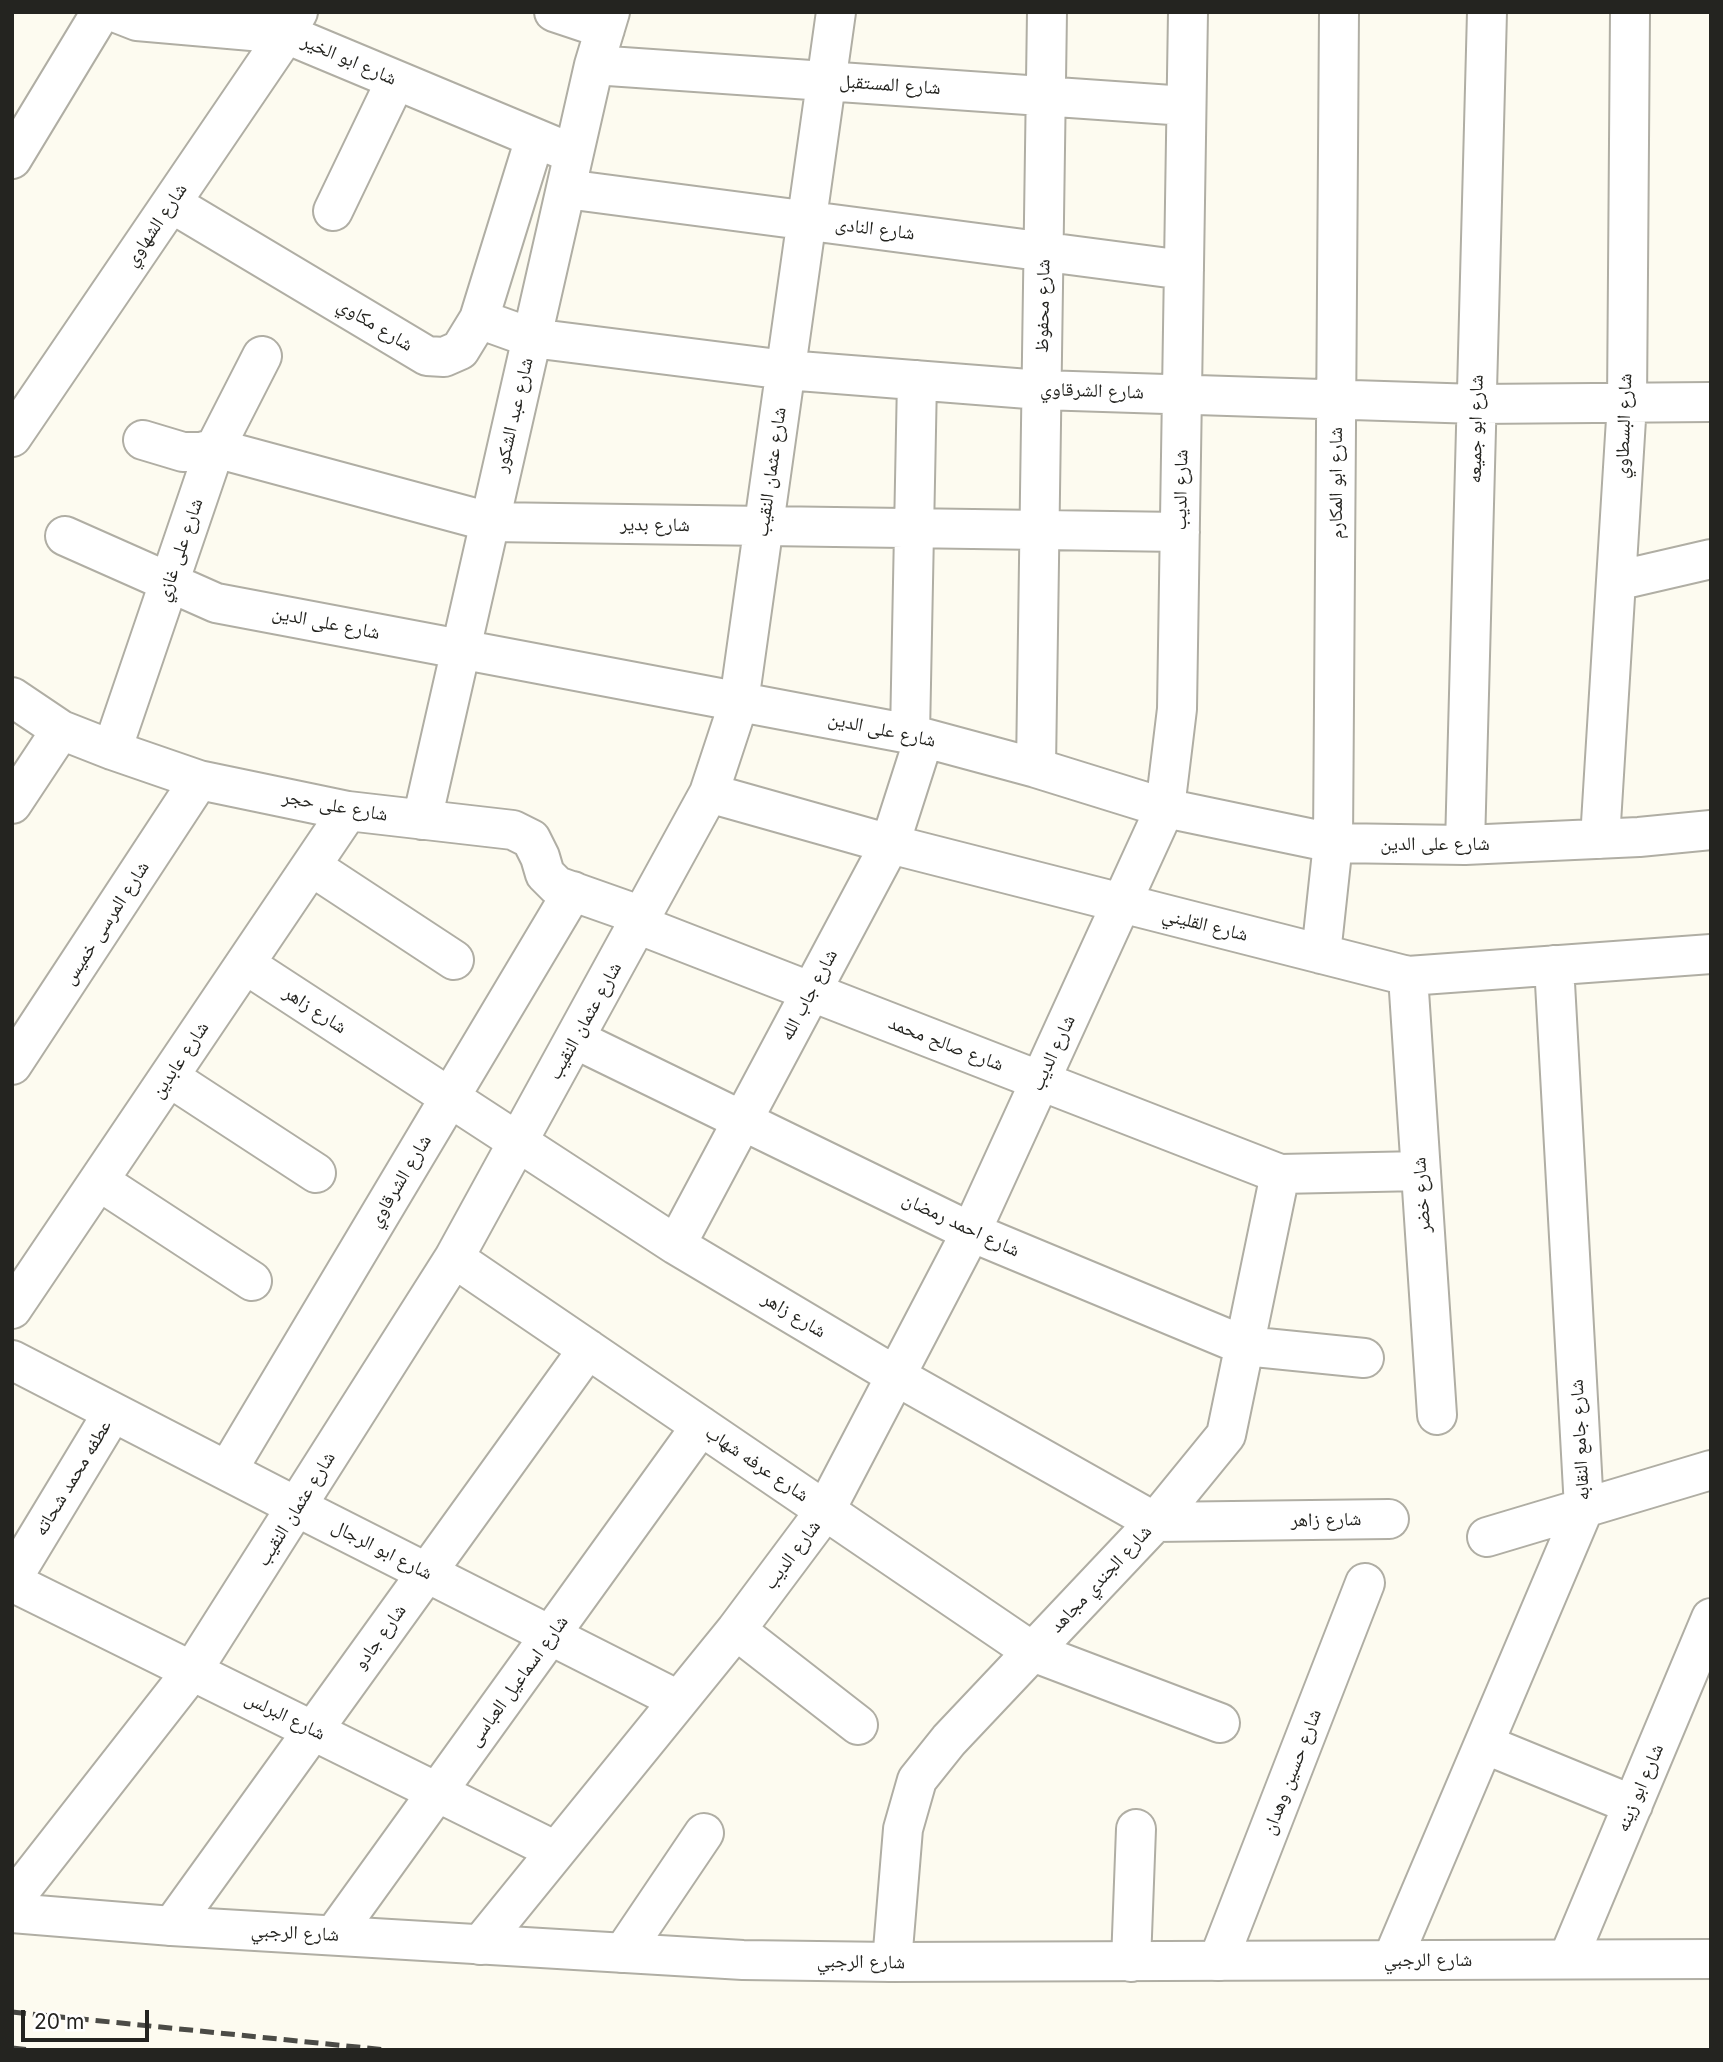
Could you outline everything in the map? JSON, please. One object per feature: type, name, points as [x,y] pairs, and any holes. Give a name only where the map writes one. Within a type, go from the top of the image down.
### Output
[{"type":"street","points":[[12,159],[101,12]]},
{"type":"street","name":"شارع ابو الخير","points":[[114,12],[137,22],[292,23],[396,80],[535,138],[570,171]]},
{"type":"street","points":[[554,12],[607,21]]},
{"type":"street","name":"شارع عثمان النقيب","points":[[12,1901],[192,1671],[454,1258],[709,793],[739,702],[836,12]]},
{"type":"street","name":"شارع محفوظ","points":[[1036,768],[1047,12]]},
{"type":"street","name":"شارع الديب","points":[[480,1945],[736,1630],[825,1511],[971,1231],[1165,808],[1177,709],[1188,12]]},
{"type":"street","name":"شارع ابو المكارم","points":[[1321,954],[1333,843],[1339,12]]},
{"type":"street","name":"شارع ابو جميعه","points":[[1465,845],[1487,12]]},
{"type":"street","name":"شارع البسطاوي","points":[[1600,839],[1627,403],[1624,13]]},
{"type":"street","name":"شارع عبد الشكور","points":[[422,820],[594,65],[607,21]]},
{"type":"street","name":"شارع الشهاوي","points":[[12,437],[292,23]]},
{"type":"street","name":"شارع المستقبل","points":[[594,65],[1186,107]]},
{"type":"street","points":[[333,211],[396,80]]},
{"type":"street","name":"شارع مكاوي","points":[[171,203],[427,356],[444,358],[460,350],[479,319],[535,138]]},
{"type":"street","name":"شارع النادى","points":[[570,171],[807,220],[1184,270]]},
{"type":"street","name":"شارع الشرقاوي","points":[[479,319],[531,338],[786,370],[1041,390],[1477,404],[1711,402]]},
{"type":"street","name":"شارع على غازي","points":[[112,750],[215,448],[262,356]]},
{"type":"street","name":"شارع جاب الله","points":[[676,1245],[890,844],[917,736],[917,380]]},
{"type":"street","name":"شارع بدير","points":[[143,440],[183,452],[201,452],[215,448],[490,522],[1180,532]]},
{"type":"street","name":"شارع على الدين","points":[[65,536],[216,603],[917,736],[1036,768],[1165,808],[1333,843],[1465,845],[1600,839],[1711,830]]},
{"type":"street","points":[[1616,581],[1711,559]]},
{"type":"street","name":"شارع على حجر","points":[[12,697],[61,730],[199,780],[348,811],[513,831],[531,839],[545,874],[557,886],[640,920]]},
{"type":"street","points":[[12,804],[61,730]]},
{"type":"street","name":"شارع المرسى خميس","points":[[12,1065],[199,780]]},
{"type":"street","name":"شارع القليني","points":[[709,793],[890,844],[1408,976],[1711,954]]},
{"type":"street","name":"شارع عابدين","points":[[12,1309],[348,811]]},
{"type":"street","points":[[311,866],[454,960]]},
{"type":"street","name":"شارع الشرقاوي","points":[[227,1471],[573,891]]},
{"type":"street","name":"شارع صالح محمد","points":[[640,920],[811,992],[1280,1174],[1421,1171]]},
{"type":"street","name":"شارع زاهر","points":[[245,964],[676,1245],[896,1376],[1155,1522],[1390,1519]]},
{"type":"street","name":"شارع جامع النقابه","points":[[1392,1960],[1584,1508],[1554,965]]},
{"type":"street","name":"شارع خضر","points":[[1408,976],[1437,1415]]},
{"type":"street","name":"شارع احمد رمضان","points":[[575,1040],[971,1231],[1244,1346],[1364,1358]]},
{"type":"street","points":[[169,1077],[316,1173]]},
{"type":"street","name":"شارع الجندي مجاهد","points":[[892,1962],[904,1829],[917,1780],[949,1740],[1155,1522],[1226,1435],[1280,1174]]},
{"type":"street","points":[[99,1181],[252,1281]]},
{"type":"street","name":"شارع عرفه شهاب","points":[[454,1258],[1032,1652],[1220,1723]]},
{"type":"street","name":"شارع جادو","points":[[172,1926],[588,1349]]},
{"type":"street","name":"شارع ابو الرجال","points":[[12,1360],[678,1700]]},
{"type":"street","name":"عطفه محمد شحاته","points":[[12,1581],[113,1412]]},
{"type":"street","name":"شارع اسماعيل العباسى","points":[[334,1935],[701,1426]]},
{"type":"street","points":[[1487,1537],[1711,1470]]},
{"type":"street","name":"شارع البرلس","points":[[12,1581],[556,1851]]},
{"type":"street","name":"شارع حسين وهدان","points":[[1219,1961],[1365,1583]]},
{"type":"street","name":"شارع ابو زينه","points":[[1568,1959],[1711,1618]]},
{"type":"street","points":[[736,1630],[858,1725]]},
{"type":"street","points":[[1484,1744],[1633,1805]]},
{"type":"street","points":[[1131,1962],[1136,1829]]},
{"type":"street","points":[[622,1953],[704,1833]]},
{"type":"street","name":"شارع الرجبي","points":[[12,1913],[172,1926],[743,1960],[1131,1962],[1711,1959]]},
{"type":"railway","points":[[12,2012],[387,2050]]},
{"type":"railway","points":[[12,2048],[30,2050]]}]
